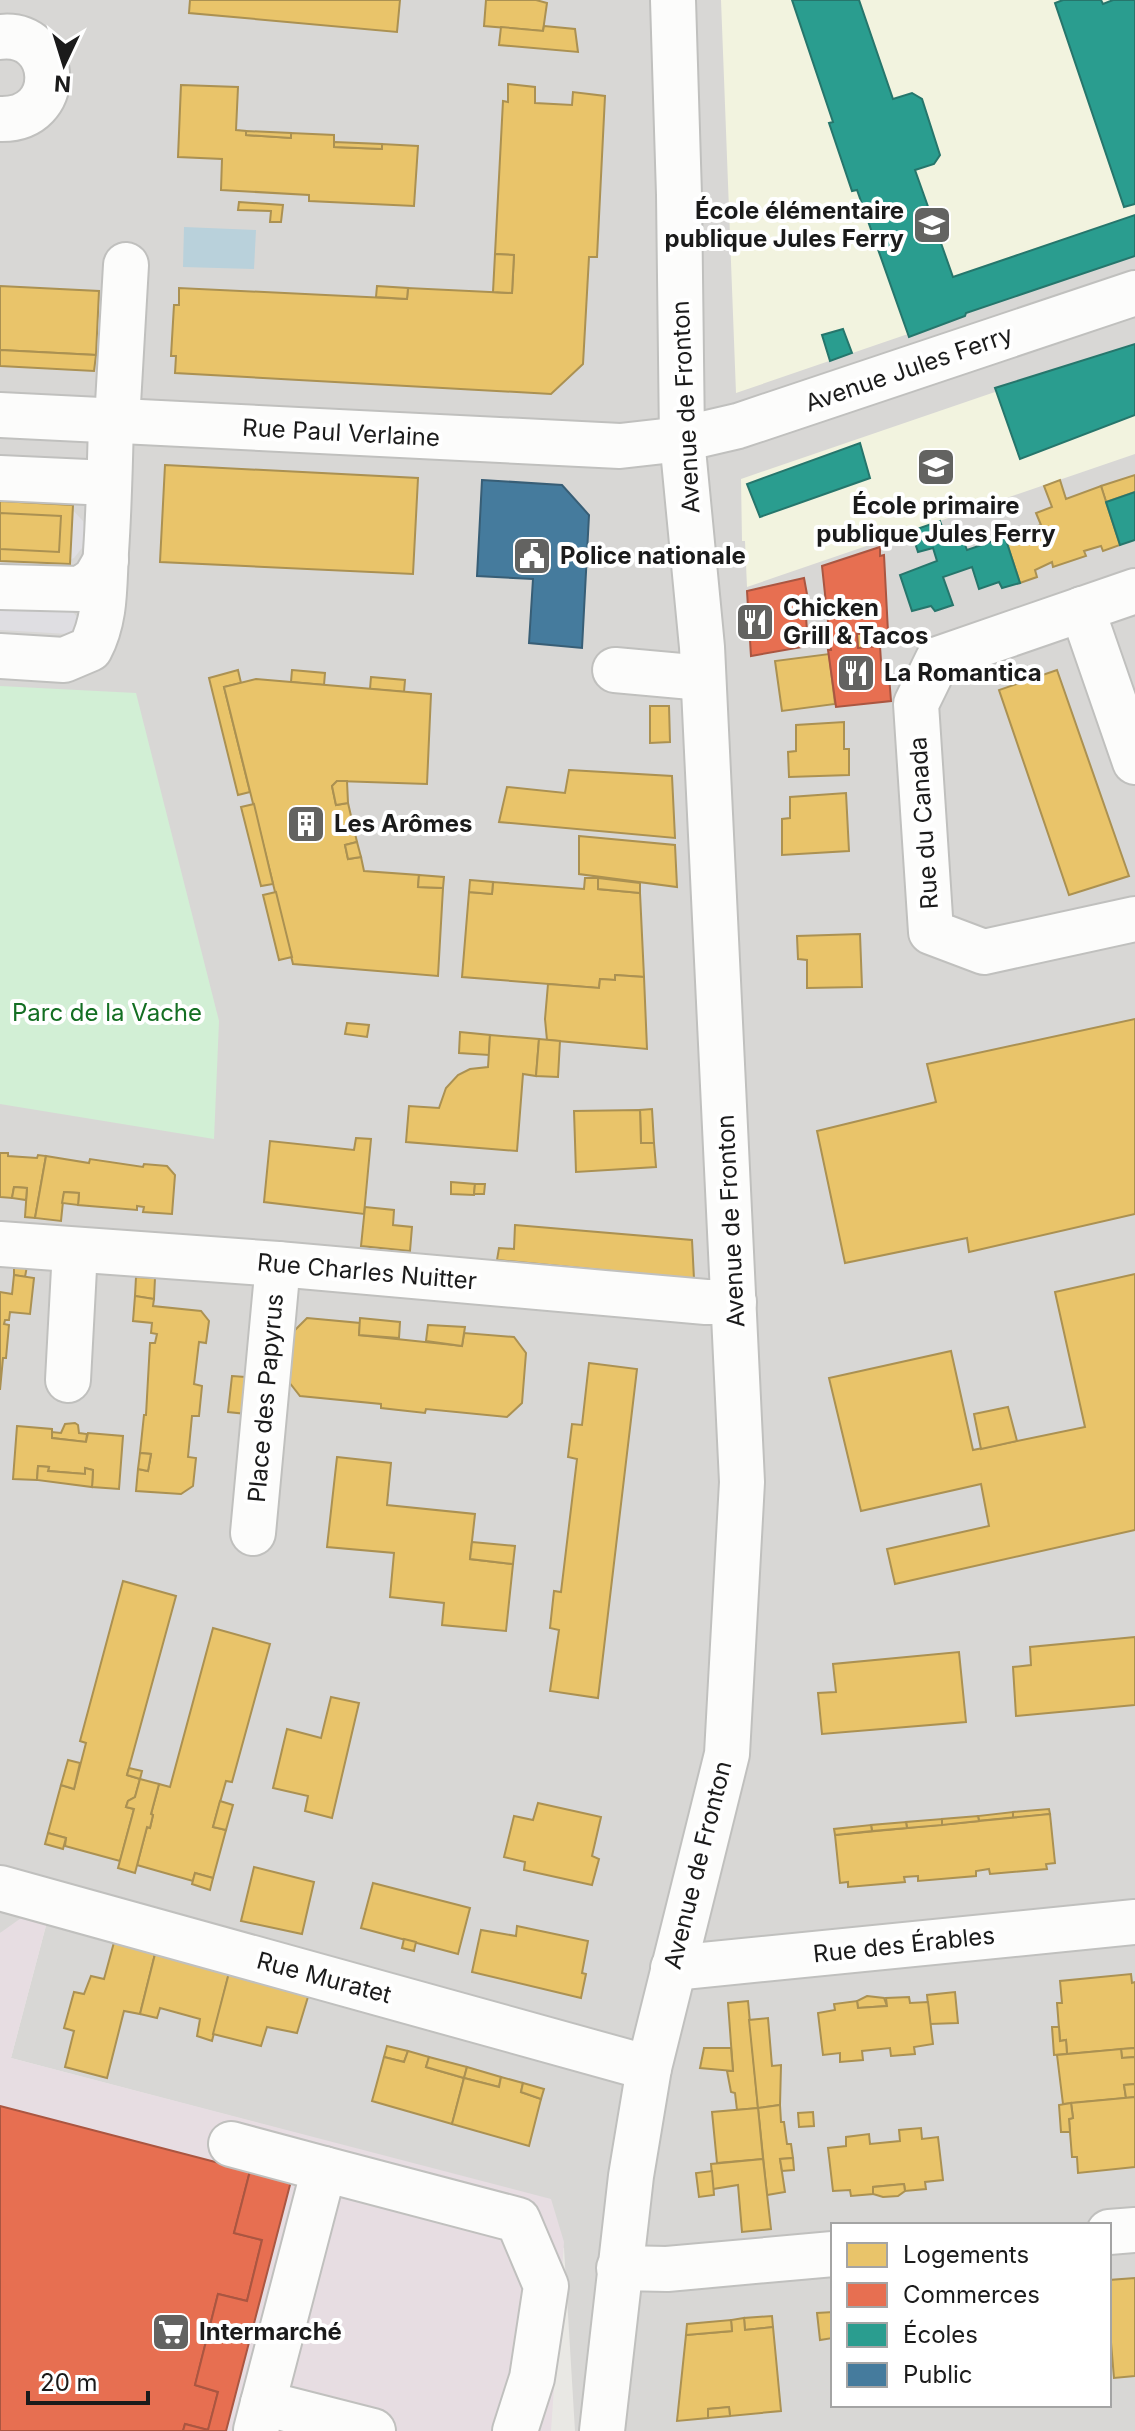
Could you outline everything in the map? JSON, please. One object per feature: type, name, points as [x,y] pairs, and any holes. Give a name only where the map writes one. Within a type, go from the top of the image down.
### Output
[{"type":"street","name":"Avenue de Fronton","points":[[602,2431],[619,2268],[649,2068],[727,1754],[742,1482],[698,586],[682,439],[673,0]]},
{"type":"street","points":[[0,37],[23,40],[35,48],[43,58],[48,83],[44,96],[26,115],[0,119]]},
{"type":"street","points":[[0,656],[64,660],[90,649],[101,624],[126,265]]},
{"type":"street","name":"Avenue Jules Ferry","points":[[682,439],[738,426],[1135,293]]},
{"type":"street","name":"Rue Paul Verlaine","points":[[0,415],[620,446],[682,439]]},
{"type":"street","points":[[0,478],[109,483]]},
{"type":"street","points":[[0,587],[81,589],[95,579],[106,560]]},
{"type":"street","name":"Rue du Canada","points":[[1135,591],[938,659],[916,704],[931,932],[984,952],[1135,919]]},
{"type":"street","points":[[1082,609],[1135,762]]},
{"type":"street","points":[[615,670],[703,678]]},
{"type":"street","name":"Rue Charles Nuitter","points":[[0,1244],[734,1302]]},
{"type":"street","points":[[68,1380],[75,1250]]},
{"type":"street","name":"Place des Papyrus","points":[[253,1533],[278,1264]]},
{"type":"street","name":"Rue Muratet","points":[[0,1888],[649,2068]]},
{"type":"street","name":"Rue des Érables","points":[[673,1968],[1135,1922]]},
{"type":"street","points":[[231,2144],[518,2220],[546,2286],[532,2378],[515,2431]]},
{"type":"street","points":[[324,2169],[259,2417],[373,2431]]},
{"type":"street","points":[[1111,2232],[1135,2230]]},
{"type":"street","points":[[619,2268],[667,2269],[831,2254]]},
{"type":"shaded area","points":[[0,0],[1135,0],[1135,2431],[575,2431],[564,2248],[311,2137],[11,2058],[48,1918],[0,1933]]},
{"type":"shaded area","name":"École élémentaire publique Jules Ferry","points":[[721,0],[1135,0],[1135,256],[966,313],[909,337],[908,334],[736,393]]},
{"type":"shaded area","name":"École primaire publique Jules Ferry","points":[[1135,344],[1135,454],[747,587],[745,541],[742,541],[741,479],[995,392],[995,388]]},
{"type":"shaded area","points":[[70,507],[83,521],[85,533],[82,548],[74,558],[59,564],[0,561],[0,549]]},
{"type":"shaded area","points":[[0,606],[71,610],[79,619],[75,632],[68,634],[0,630]]},
{"type":"shaded area","points":[[31,1911],[48,1918],[11,2058],[551,2199],[564,2242],[551,2431],[0,2431],[0,1933]]},
{"type":"green space","name":"Parc de la Vache","points":[[0,686],[136,693],[219,1021],[214,1139],[0,1104]]},
{"type":"water","points":[[184,227],[256,230],[254,269],[183,267]]},
{"type":"building: Logements","points":[[190,0],[400,0],[397,32],[189,13]]},
{"type":"building: Logements","points":[[486,0],[536,0],[547,3],[543,31],[484,26]]},
{"type":"building: Logements","points":[[544,26],[575,29],[578,52],[499,45],[501,27],[543,31]]},
{"type":"building: Logements","points":[[508,84],[535,87],[535,103],[572,105],[573,92],[605,96],[597,257],[589,257],[583,364],[551,394],[175,373],[176,356],[171,356],[174,305],[179,305],[179,288],[407,299],[408,288],[512,293],[514,255],[495,254],[503,101],[508,102]]},
{"type":"building: Logements","points":[[181,85],[238,87],[236,130],[246,131],[246,135],[291,138],[291,133],[334,135],[334,147],[382,149],[382,144],[418,146],[414,206],[309,201],[309,195],[221,190],[222,159],[178,157]]},
{"type":"building: Logements","points":[[246,131],[291,133],[291,138],[246,135]]},
{"type":"building: Logements","points":[[334,142],[382,144],[382,149],[334,147]]},
{"type":"building: Logements","points":[[239,202],[283,205],[281,222],[270,222],[271,211],[238,210]]},
{"type":"building: Logements","points":[[495,254],[514,255],[512,293],[493,292]]},
{"type":"building: Logements","points":[[0,286],[99,291],[96,355],[0,350]]},
{"type":"building: Logements","points":[[377,286],[408,288],[407,299],[376,297]]},
{"type":"building: Logements","points":[[0,350],[96,355],[94,371],[0,366]]},
{"type":"building: Logements","points":[[165,465],[418,478],[413,574],[160,562]]},
{"type":"building: Logements","points":[[1135,475],[1135,492],[1106,502],[1101,486]]},
{"type":"building: Logements","points":[[1060,480],[1066,499],[1101,486],[1120,545],[1103,551],[1101,546],[1084,551],[1086,556],[1053,567],[1052,562],[1035,570],[1037,577],[1020,583],[1005,537],[1041,525],[1036,513],[1052,507],[1044,486]]},
{"type":"building: Logements","points":[[0,501],[73,505],[70,564],[0,561]]},
{"type":"building: Logements","points":[[0,513],[61,516],[59,552],[0,549]]},
{"type":"building: Logements","points":[[886,632],[887,646],[858,648],[857,634]]},
{"type":"building: Logements","points":[[829,654],[835,704],[782,711],[775,661]]},
{"type":"building: Logements","points":[[238,670],[241,683],[224,687],[250,792],[238,795],[209,678]]},
{"type":"building: Logements","points":[[292,670],[325,673],[324,685],[291,682]]},
{"type":"building: Logements","points":[[1057,670],[1129,876],[1069,895],[999,690]]},
{"type":"building: Logements","points":[[371,677],[405,680],[404,692],[370,689]]},
{"type":"building: Logements","name":"Les Arômes","points":[[256,679],[431,694],[427,784],[337,781],[332,786],[336,805],[348,803],[357,842],[345,845],[348,859],[361,857],[364,871],[419,875],[418,887],[443,888],[438,976],[293,964],[224,687]]},
{"type":"building: Logements","points":[[650,706],[669,706],[670,742],[650,743]]},
{"type":"building: Logements","points":[[844,722],[844,749],[849,749],[849,775],[789,777],[788,752],[796,751],[796,725]]},
{"type":"building: Logements","points":[[569,770],[672,776],[675,838],[499,822],[507,787],[565,793]]},
{"type":"building: Logements","points":[[337,781],[347,781],[348,803],[336,805],[332,786]]},
{"type":"building: Logements","points":[[846,793],[849,851],[782,855],[782,819],[790,818],[790,797]]},
{"type":"building: Logements","points":[[254,804],[273,884],[261,886],[241,807]]},
{"type":"building: Logements","points":[[579,836],[675,845],[677,887],[579,874]]},
{"type":"building: Logements","points":[[357,842],[361,857],[348,859],[345,845]]},
{"type":"building: Logements","points":[[419,875],[444,877],[443,888],[418,887]]},
{"type":"building: Logements","name":"Les Arômes","points":[[585,878],[598,878],[598,889],[640,893],[644,977],[615,975],[615,980],[600,979],[599,988],[462,977],[469,892],[492,894],[493,882],[584,889]]},
{"type":"building: Logements","points":[[598,878],[640,883],[640,893],[598,889]]},
{"type":"building: Logements","points":[[470,880],[493,882],[492,894],[469,892]]},
{"type":"building: Logements","points":[[276,892],[292,957],[279,960],[263,895]]},
{"type":"building: Logements","points":[[860,934],[862,987],[807,988],[807,960],[798,959],[797,936]]},
{"type":"building: Logements","points":[[615,975],[644,977],[647,1049],[547,1040],[548,984],[599,988],[600,979],[615,980]]},
{"type":"building: Logements","points":[[1135,1019],[1135,1214],[969,1252],[967,1238],[845,1263],[817,1131],[936,1102],[927,1064]]},
{"type":"building: Logements","points":[[347,1023],[369,1025],[367,1037],[345,1034]]},
{"type":"building: Logements","points":[[460,1032],[490,1035],[489,1055],[459,1053]]},
{"type":"building: Logements","points":[[490,1035],[539,1039],[536,1076],[523,1074],[517,1151],[406,1142],[409,1106],[439,1108],[446,1088],[458,1075],[470,1069],[488,1067]]},
{"type":"building: Logements","points":[[539,1039],[560,1041],[558,1077],[536,1076]]},
{"type":"building: Logements","points":[[652,1109],[654,1143],[641,1143],[640,1110]]},
{"type":"building: Logements","points":[[640,1110],[641,1143],[654,1143],[656,1167],[576,1172],[574,1111]]},
{"type":"building: Logements","points":[[356,1138],[371,1139],[364,1214],[264,1202],[270,1141],[354,1150]]},
{"type":"building: Logements","points":[[0,1153],[37,1158],[38,1155],[46,1156],[35,1218],[25,1217],[27,1188],[14,1187],[12,1198],[0,1197]]},
{"type":"building: Logements","points":[[46,1156],[89,1163],[90,1159],[143,1167],[144,1164],[167,1166],[175,1175],[172,1214],[143,1212],[144,1207],[137,1206],[137,1210],[78,1205],[79,1193],[64,1192],[61,1221],[35,1218]]},
{"type":"building: Logements","points":[[451,1182],[475,1184],[474,1195],[451,1194]]},
{"type":"building: Logements","points":[[475,1184],[485,1184],[484,1194],[474,1194]]},
{"type":"building: Logements","points":[[14,1187],[27,1188],[26,1200],[12,1198]]},
{"type":"building: Logements","points":[[64,1192],[79,1193],[78,1205],[62,1203]]},
{"type":"building: Logements","points":[[365,1207],[394,1210],[393,1225],[412,1227],[410,1251],[361,1246]]},
{"type":"building: Logements","points":[[515,1225],[692,1240],[694,1279],[497,1260],[499,1248],[514,1249]]},
{"type":"building: Logements","points":[[14,1264],[27,1266],[25,1277],[14,1275]]},
{"type":"building: Logements","points":[[1135,1274],[1135,1530],[895,1584],[887,1549],[989,1526],[981,1484],[861,1511],[829,1378],[951,1351],[973,1450],[1085,1427],[1055,1292]]},
{"type":"building: Logements","points":[[14,1275],[34,1278],[30,1314],[10,1312],[9,1320],[5,1320],[4,1324],[9,1325],[0,1390],[0,1292],[12,1294]]},
{"type":"building: Logements","points":[[136,1277],[155,1278],[154,1299],[135,1296]]},
{"type":"building: Logements","points":[[135,1296],[154,1299],[153,1306],[201,1311],[209,1321],[206,1343],[199,1342],[194,1384],[202,1386],[199,1416],[192,1416],[188,1457],[196,1458],[193,1486],[181,1494],[136,1491],[138,1469],[148,1471],[151,1454],[140,1453],[146,1415],[150,1343],[155,1343],[157,1334],[151,1333],[152,1323],[133,1321]]},
{"type":"building: Logements","points":[[307,1318],[360,1323],[359,1335],[462,1346],[464,1333],[514,1337],[526,1353],[522,1403],[507,1417],[426,1409],[425,1413],[381,1408],[381,1404],[300,1396],[289,1382],[294,1331]]},
{"type":"building: Logements","points":[[360,1318],[400,1322],[399,1338],[359,1335]]},
{"type":"building: Logements","points":[[428,1325],[465,1327],[462,1346],[426,1341]]},
{"type":"building: Logements","points":[[589,1363],[637,1369],[598,1698],[550,1691],[559,1630],[550,1628],[554,1591],[561,1592],[577,1459],[568,1457],[572,1424],[582,1425]]},
{"type":"building: Logements","points":[[232,1376],[260,1378],[257,1415],[228,1412]]},
{"type":"building: Logements","points":[[1008,1407],[1017,1441],[981,1449],[974,1414]]},
{"type":"building: Logements","points":[[75,1423],[79,1433],[87,1434],[86,1442],[52,1438],[52,1432],[61,1433],[65,1424]]},
{"type":"building: Logements","points":[[17,1426],[52,1429],[52,1438],[86,1442],[88,1433],[123,1436],[119,1489],[92,1487],[93,1470],[85,1468],[85,1474],[48,1471],[49,1467],[38,1466],[37,1480],[13,1479]]},
{"type":"building: Logements","points":[[140,1453],[151,1454],[148,1471],[138,1469]]},
{"type":"building: Logements","points":[[337,1457],[391,1463],[387,1505],[475,1514],[470,1559],[513,1564],[506,1631],[442,1625],[444,1603],[390,1597],[394,1553],[327,1547]]},
{"type":"building: Logements","points":[[38,1466],[49,1467],[48,1471],[85,1474],[85,1468],[93,1470],[92,1487],[37,1480]]},
{"type":"building: Logements","points":[[472,1542],[515,1546],[513,1564],[470,1559]]},
{"type":"building: Logements","points":[[123,1581],[176,1596],[127,1775],[140,1779],[135,1797],[128,1801],[126,1807],[134,1809],[120,1861],[65,1846],[66,1838],[48,1833],[61,1785],[74,1789],[86,1743],[80,1741]]},
{"type":"building: Logements","points":[[213,1628],[270,1644],[232,1782],[226,1781],[213,1827],[226,1830],[213,1878],[195,1873],[193,1881],[137,1865],[147,1827],[150,1828],[159,1784],[170,1787]]},
{"type":"building: Logements","points":[[1135,1637],[1135,1705],[1016,1716],[1013,1667],[1031,1665],[1030,1647]]},
{"type":"building: Logements","points":[[959,1652],[966,1722],[822,1734],[818,1693],[836,1692],[833,1664]]},
{"type":"building: Logements","points":[[331,1697],[359,1703],[332,1818],[305,1811],[308,1796],[273,1788],[287,1729],[321,1738]]},
{"type":"building: Logements","points":[[68,1760],[80,1763],[74,1789],[61,1785]]},
{"type":"building: Logements","points":[[129,1768],[142,1771],[140,1779],[127,1775]]},
{"type":"building: Logements","points":[[140,1779],[159,1784],[150,1828],[147,1827],[135,1873],[118,1868],[134,1809],[126,1807],[128,1801],[135,1797]]},
{"type":"building: Logements","points":[[220,1801],[233,1805],[226,1830],[213,1827]]},
{"type":"building: Logements","points":[[538,1803],[601,1817],[592,1856],[599,1859],[592,1885],[524,1870],[525,1862],[504,1857],[514,1816],[533,1820]]},
{"type":"building: Logements","points":[[1049,1809],[1050,1814],[1013,1818],[1013,1812]]},
{"type":"building: Logements","points":[[1013,1812],[1013,1818],[979,1821],[978,1816]]},
{"type":"building: Logements","points":[[1050,1814],[1055,1863],[1046,1864],[1047,1869],[990,1874],[989,1869],[976,1871],[976,1876],[918,1881],[918,1876],[904,1877],[905,1882],[848,1887],[848,1882],[840,1883],[835,1835]]},
{"type":"building: Logements","points":[[978,1816],[979,1821],[942,1825],[942,1819]]},
{"type":"building: Logements","points":[[942,1819],[942,1825],[907,1828],[906,1822]]},
{"type":"building: Logements","points":[[906,1822],[907,1828],[872,1831],[871,1825]]},
{"type":"building: Logements","points":[[871,1825],[872,1831],[835,1835],[834,1829]]},
{"type":"building: Logements","points":[[48,1833],[66,1838],[63,1849],[45,1844]]},
{"type":"building: Logements","points":[[254,1867],[314,1882],[302,1934],[241,1921]]},
{"type":"building: Logements","points":[[195,1873],[213,1878],[210,1890],[192,1884]]},
{"type":"building: Logements","points":[[373,1883],[470,1908],[458,1954],[361,1928]]},
{"type":"building: Logements","points":[[517,1926],[588,1941],[581,1998],[472,1972],[481,1930],[516,1936]]},
{"type":"building: Logements","points":[[116,1935],[157,1946],[140,2014],[124,2011],[107,2078],[65,2067],[74,2031],[64,2028],[74,1992],[84,1994],[91,1976],[104,1979]]},
{"type":"building: Logements","points":[[404,1939],[416,1942],[414,1951],[402,1948]]},
{"type":"building: Logements","points":[[157,1946],[231,1965],[212,2041],[197,2036],[200,2019],[160,2008],[157,2018],[140,2014]]},
{"type":"building: Logements","points":[[231,1965],[311,1987],[297,2033],[267,2027],[261,2046],[213,2034]]},
{"type":"building: Logements","points":[[1131,1974],[1132,1983],[1135,1982],[1135,2048],[1067,2054],[1066,2040],[1060,2041],[1057,2003],[1062,2003],[1060,1981]]},
{"type":"building: Logements","points":[[955,1992],[958,2023],[930,2024],[927,1995]]},
{"type":"building: Logements","points":[[867,1996],[884,1998],[887,2006],[858,2008],[857,2001]]},
{"type":"building: Logements","points":[[909,1997],[910,2003],[928,2002],[933,2044],[914,2047],[915,2054],[891,2056],[890,2048],[862,2051],[863,2060],[840,2062],[840,2053],[823,2055],[818,2013],[835,2010],[834,2004],[857,2001],[858,2008],[887,2006],[886,1998]]},
{"type":"building: Logements","points":[[748,2001],[758,2108],[737,2110],[727,2071],[733,2071],[728,2003]]},
{"type":"building: Logements","points":[[768,2018],[772,2066],[781,2065],[780,2105],[758,2108],[749,2020]]},
{"type":"building: Logements","points":[[1052,2027],[1059,2027],[1060,2041],[1066,2040],[1067,2054],[1054,2055]]},
{"type":"building: Logements","points":[[387,2046],[408,2051],[404,2062],[384,2057]]},
{"type":"building: Logements","points":[[704,2048],[731,2048],[733,2071],[700,2068]]},
{"type":"building: Logements","points":[[1135,2048],[1135,2057],[1122,2058],[1121,2049]]},
{"type":"building: Logements","points":[[1121,2049],[1122,2058],[1135,2057],[1135,2084],[1124,2085],[1126,2098],[1063,2104],[1057,2055]]},
{"type":"building: Logements","points":[[408,2051],[429,2057],[426,2067],[464,2078],[452,2124],[372,2101],[384,2057],[404,2062]]},
{"type":"building: Logements","points":[[429,2057],[467,2067],[464,2078],[426,2067]]},
{"type":"building: Logements","points":[[467,2067],[501,2077],[499,2087],[464,2078]]},
{"type":"building: Logements","points":[[501,2077],[523,2083],[521,2092],[541,2099],[529,2146],[452,2124],[464,2078],[499,2087]]},
{"type":"building: Logements","points":[[523,2083],[544,2089],[541,2099],[521,2092]]},
{"type":"building: Logements","points":[[1135,2084],[1135,2097],[1126,2098],[1124,2085]]},
{"type":"building: Logements","points":[[1135,2097],[1135,2167],[1078,2173],[1077,2157],[1072,2157],[1071,2103]]},
{"type":"building: Logements","points":[[1071,2103],[1073,2118],[1069,2119],[1070,2132],[1061,2132],[1059,2105]]},
{"type":"building: Logements","points":[[780,2105],[781,2122],[784,2122],[787,2144],[791,2144],[793,2158],[780,2159],[785,2192],[767,2195],[758,2108]]},
{"type":"building: Logements","points":[[758,2108],[763,2159],[717,2163],[712,2112]]},
{"type":"building: Logements","points":[[813,2112],[814,2126],[799,2127],[798,2113]]},
{"type":"building: Logements","points":[[921,2128],[922,2139],[938,2137],[943,2180],[925,2182],[926,2189],[905,2191],[904,2184],[873,2187],[873,2194],[851,2196],[850,2190],[833,2191],[828,2148],[846,2146],[846,2137],[869,2134],[870,2144],[900,2141],[899,2130]]},
{"type":"building: Logements","points":[[793,2158],[794,2170],[782,2171],[780,2159]]},
{"type":"building: Logements","points":[[763,2159],[771,2229],[742,2232],[738,2185],[713,2189],[711,2164]]},
{"type":"building: Logements","points":[[712,2171],[714,2195],[699,2197],[696,2173]]},
{"type":"building: Logements","points":[[904,2184],[905,2191],[898,2196],[873,2194],[873,2187]]},
{"type":"building: Logements","points":[[1135,2278],[1135,2376],[1114,2378],[1111,2280]]},
{"type":"building: Logements","points":[[831,2312],[831,2338],[820,2340],[817,2313]]},
{"type":"building: Logements","points":[[772,2316],[773,2327],[745,2330],[744,2318]]},
{"type":"building: Logements","points":[[744,2318],[745,2330],[773,2327],[781,2411],[730,2416],[729,2407],[708,2409],[708,2418],[677,2421],[686,2335],[732,2331],[731,2320]]},
{"type":"building: Logements","points":[[731,2320],[732,2331],[686,2335],[687,2324]]},
{"type":"building: Logements","points":[[729,2407],[730,2416],[708,2418],[708,2409]]},
{"type":"building: Commerces","points":[[880,547],[880,556],[884,555],[888,632],[857,634],[858,648],[880,646],[882,677],[889,676],[891,701],[836,707],[822,566]]},
{"type":"building: Commerces","points":[[804,578],[811,616],[806,616],[808,646],[751,656],[747,591]]},
{"type":"building: Commerces","points":[[0,2106],[250,2171],[234,2233],[262,2240],[247,2301],[218,2294],[195,2385],[218,2392],[208,2430],[185,2424],[183,2431],[0,2431]]},
{"type":"building: Commerces","points":[[250,2171],[291,2181],[226,2431],[183,2431],[185,2424],[208,2430],[218,2392],[195,2385],[218,2294],[247,2301],[262,2240],[234,2233]]},
{"type":"building: Écoles","points":[[792,0],[859,0],[893,99],[912,93],[922,99],[940,155],[934,164],[915,170],[953,277],[1135,215],[1135,256],[966,313],[909,337],[857,190],[852,191],[829,123],[833,122]]},
{"type":"building: Écoles","points":[[1063,0],[1101,0],[1103,4],[1113,0],[1135,0],[1135,204],[1124,207],[1055,3]]},
{"type":"building: Écoles","points":[[843,329],[852,353],[830,361],[822,335]]},
{"type":"building: Écoles","points":[[1135,344],[1135,415],[1020,459],[995,388]]},
{"type":"building: Écoles","points":[[860,443],[870,478],[760,517],[747,484]]},
{"type":"building: Écoles","points":[[1135,492],[1135,540],[1120,545],[1106,502]]},
{"type":"building: Écoles","points":[[940,521],[948,543],[962,537],[967,550],[1005,537],[1020,583],[1002,588],[999,582],[979,589],[972,567],[943,577],[953,605],[935,611],[931,606],[912,611],[900,575],[937,561],[933,548],[918,552],[911,531]]},
{"type":"building: Public","name":"Police nationale","points":[[482,480],[562,485],[589,515],[582,648],[529,643],[533,579],[477,576]]},
{"type":"place","name":"École élémentaire publique Jules Ferry","points":[[932,225]]},
{"type":"place","name":"École primaire publique Jules Ferry","points":[[936,467]]},
{"type":"place","name":"Police nationale","points":[[532,556]]},
{"type":"place","name":"Chicken Grill & Tacos","points":[[755,622]]},
{"type":"place","name":"La Romantica","points":[[856,673]]},
{"type":"place","name":"Les Arômes","points":[[306,824]]},
{"type":"place","name":"Intermarché","points":[[171,2332]]}]
